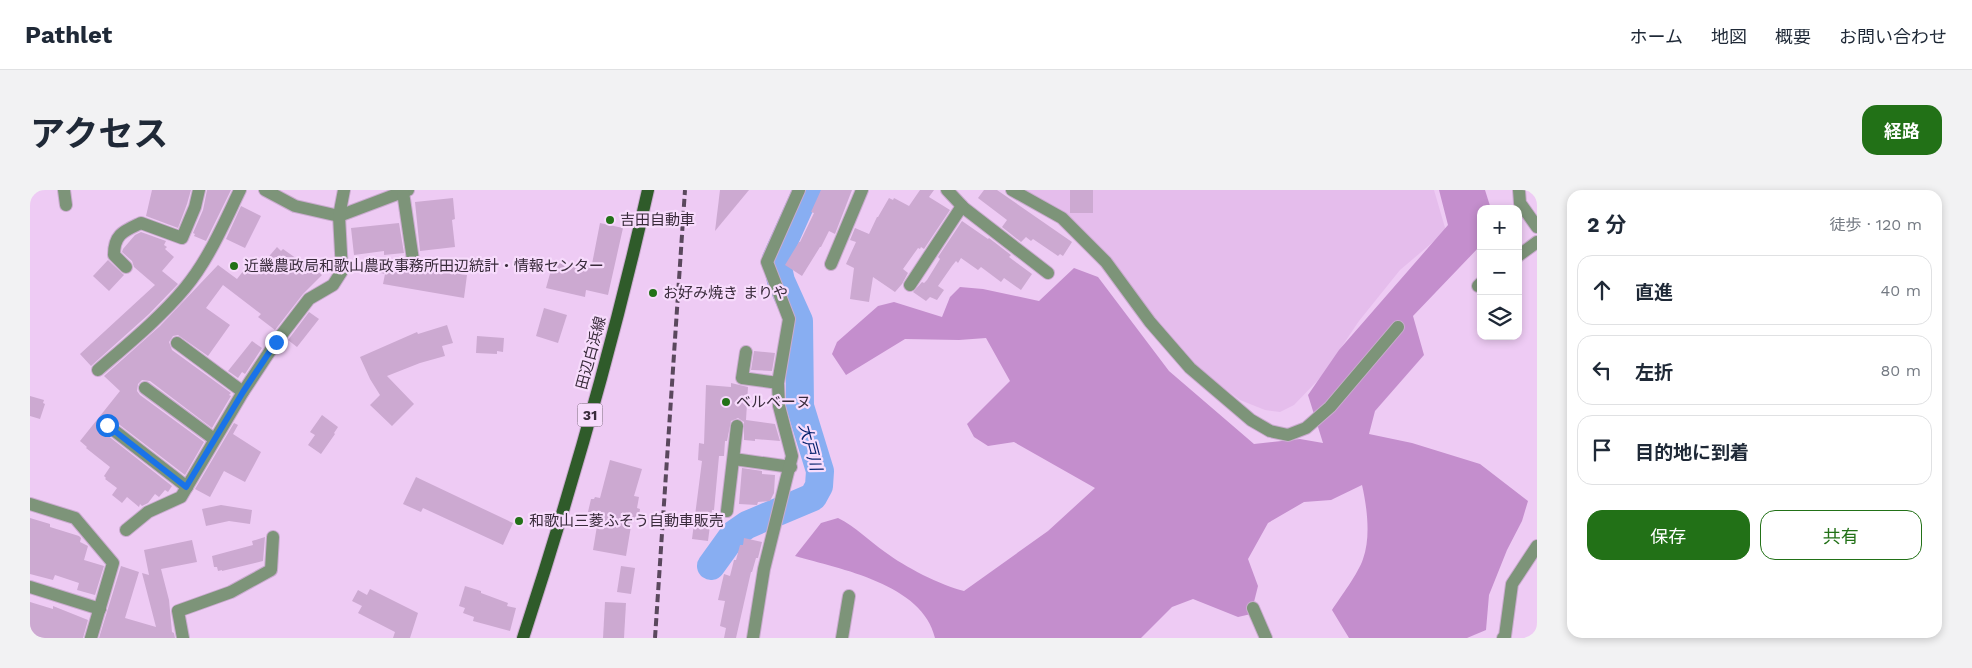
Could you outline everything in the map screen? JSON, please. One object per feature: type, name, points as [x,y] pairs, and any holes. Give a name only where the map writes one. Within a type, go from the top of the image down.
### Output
[{"type":"main road","name":"田辺白浜線","points":[[523,638],[546,569],[613,335],[648,190]]},
{"type":"street","points":[[64,190],[66,205]]},
{"type":"street","points":[[126,267],[114,255],[114,243],[123,231],[141,223],[182,238],[195,207],[199,190]]},
{"type":"street","points":[[98,370],[146,328],[186,287],[210,250],[240,190]]},
{"type":"street","points":[[265,190],[295,206],[339,216],[406,191],[414,260]]},
{"type":"street","points":[[126,530],[148,512],[181,497],[243,392],[299,310],[309,300],[333,285],[342,271],[339,216],[344,190]]},
{"type":"street","points":[[753,638],[764,569],[791,467],[792,456],[778,406],[778,383],[789,319],[767,262],[799,190]]},
{"type":"street","points":[[831,264],[862,190]]},
{"type":"street","points":[[947,190],[962,206],[1048,272]]},
{"type":"street","points":[[1012,190],[1062,218],[1106,262],[1150,322],[1190,368],[1251,420],[1270,432],[1288,435],[1306,428],[1330,407],[1398,328]]},
{"type":"street","points":[[1522,192],[1520,202],[1537,227]]},
{"type":"street","points":[[910,285],[962,206]]},
{"type":"street","points":[[1522,253],[1537,242]]},
{"type":"street","points":[[177,343],[243,392]]},
{"type":"street","points":[[746,352],[742,378],[778,383]]},
{"type":"street","points":[[145,388],[214,439]]},
{"type":"street","points":[[107,425],[186,487]]},
{"type":"street","points":[[727,512],[737,426]]},
{"type":"street","points":[[734,459],[791,467]]},
{"type":"street","points":[[30,504],[75,518],[113,563],[91,638]]},
{"type":"street","points":[[183,638],[178,611],[231,592],[271,570],[273,537]]},
{"type":"street","points":[[1503,638],[1505,636],[1512,584],[1537,546]]},
{"type":"street","points":[[30,588],[100,609]]},
{"type":"street","points":[[842,638],[849,596]]},
{"type":"street","points":[[1253,608],[1266,638]]},
{"type":"shaded area","points":[[1012,190],[1434,190],[1446,231],[1400,270],[1359,321],[1322,376],[1294,405],[1280,412],[1265,410],[1240,400],[1196,367],[1062,219]]},
{"type":"shaded area","points":[[1439,190],[1485,190],[1490,205],[1477,205],[1477,249],[1413,316],[1424,355],[1375,411],[1369,434],[1412,443],[1480,464],[1528,501],[1522,521],[1507,550],[1489,595],[1486,630],[1467,638],[1349,638],[1332,610],[1349,585],[1363,559],[1367,541],[1367,522],[1362,485],[1331,500],[1304,502],[1268,523],[1248,559],[1258,586],[1251,614],[1238,617],[1193,599],[1172,607],[1141,638],[935,638],[927,620],[914,604],[897,592],[856,573],[795,556],[821,523],[838,518],[902,564],[934,580],[964,591],[1048,531],[1095,488],[1014,442],[988,446],[974,437],[967,424],[1010,381],[986,338],[959,340],[905,339],[846,375],[832,354],[837,342],[878,306],[894,302],[942,317],[950,297],[960,287],[983,289],[1039,301],[1074,268],[1098,277],[1169,371],[1254,444],[1300,439],[1323,443],[1308,395],[1339,350],[1448,225]]},
{"type":"building","points":[[152,190],[191,190],[178,228],[146,216]]},
{"type":"building","points":[[207,190],[231,190],[206,241],[194,236],[195,234],[193,233],[203,210]]},
{"type":"building","points":[[720,190],[749,190],[715,231]]},
{"type":"building","points":[[821,190],[852,190],[835,234],[829,231],[802,276],[785,265],[800,242],[814,213],[811,212]]},
{"type":"building","points":[[920,190],[934,190],[929,197],[950,210],[924,249],[918,248],[903,269],[908,273],[895,292],[873,277],[869,302],[850,299],[854,268],[846,264],[856,242],[850,240],[855,228],[869,234],[889,198],[893,200],[894,198],[909,206]]},
{"type":"building","points":[[984,190],[997,190],[1072,242],[1063,256],[1060,254],[1058,256],[1033,239],[1031,241],[1026,237],[1021,242],[1002,227],[1007,220],[978,198]]},
{"type":"building","points":[[1070,190],[1093,190],[1093,213],[1070,213]]},
{"type":"building","points":[[453,198],[455,219],[452,220],[455,247],[420,251],[415,202]]},
{"type":"building","points":[[241,206],[261,216],[245,248],[226,239]]},
{"type":"building","points":[[962,221],[989,238],[1011,255],[1009,257],[1032,274],[1021,290],[1004,278],[1001,282],[981,267],[978,270],[961,258],[958,263],[956,261],[938,286],[944,290],[937,300],[930,297],[926,301],[913,292],[922,282],[924,283],[927,280],[940,259],[938,257]]},
{"type":"building","points":[[399,223],[404,253],[384,255],[384,251],[354,255],[351,228]]},
{"type":"building","points":[[600,223],[623,228],[608,295],[586,290],[585,297],[546,288],[555,262],[580,269],[582,262],[592,264]]},
{"type":"building","points":[[141,232],[166,241],[164,245],[167,247],[165,249],[174,257],[162,271],[178,284],[149,314],[91,366],[80,354],[155,285],[134,267],[132,261],[122,252],[135,235]]},
{"type":"building","points":[[277,247],[281,251],[283,249],[307,266],[308,264],[322,275],[303,294],[275,330],[258,317],[261,314],[223,285],[206,308],[230,325],[208,356],[178,335],[173,336],[169,342],[172,350],[231,393],[212,428],[150,381],[142,380],[138,384],[137,391],[140,395],[204,442],[185,475],[112,419],[104,417],[100,420],[99,428],[102,431],[172,486],[168,492],[165,490],[159,497],[155,494],[148,503],[142,506],[140,504],[139,507],[127,497],[122,503],[112,495],[117,488],[105,479],[104,476],[110,467],[80,441],[120,391],[104,376],[160,326],[218,265],[237,279],[251,261],[259,268]]},
{"type":"building","points":[[108,260],[124,275],[109,291],[93,276]]},
{"type":"building","points":[[383,262],[467,275],[464,298],[383,284],[385,274],[381,273]]},
{"type":"building","points":[[544,308],[567,315],[558,343],[536,336]]},
{"type":"building","points":[[309,312],[319,319],[297,347],[288,340]]},
{"type":"building","points":[[447,325],[453,343],[442,346],[445,356],[420,363],[387,376],[414,404],[392,426],[370,405],[380,395],[360,357],[417,332],[418,334]]},
{"type":"building","points":[[477,336],[504,338],[503,352],[497,351],[497,354],[476,353]]},
{"type":"building","points":[[252,341],[262,348],[245,374],[242,372],[238,378],[228,371]]},
{"type":"building","points":[[754,351],[775,353],[772,371],[751,370]]},
{"type":"building","points":[[731,383],[748,387],[746,420],[775,424],[780,441],[744,440],[744,422],[738,418],[731,421],[727,441],[725,441],[724,456],[719,456],[714,510],[712,510],[708,541],[692,539],[702,461],[698,460],[699,443],[704,444],[706,385],[731,387]]},
{"type":"building","points":[[30,396],[44,400],[43,403],[45,404],[40,419],[30,416]]},
{"type":"building","points":[[322,415],[338,427],[321,454],[308,445],[315,435],[310,432]]},
{"type":"building","points":[[234,423],[238,425],[233,434],[261,452],[245,482],[224,471],[210,497],[195,489]]},
{"type":"building","points":[[610,460],[642,469],[634,496],[639,497],[637,508],[640,509],[638,521],[632,520],[626,556],[593,550],[599,514],[588,512],[591,499],[595,497],[600,498]]},
{"type":"building","points":[[742,468],[762,471],[762,474],[775,475],[774,493],[770,501],[758,502],[757,505],[739,504]]},
{"type":"building","points":[[416,477],[513,523],[503,545],[423,508],[421,512],[403,504]]},
{"type":"building","points":[[221,505],[252,510],[250,524],[229,521],[206,526],[202,509]]},
{"type":"building","points":[[30,518],[50,524],[50,527],[79,536],[81,538],[80,542],[88,546],[84,560],[104,566],[95,595],[77,590],[79,583],[55,575],[53,580],[30,574]]},
{"type":"building","points":[[265,537],[263,561],[222,571],[218,571],[217,567],[214,567],[212,556],[253,545],[252,541]]},
{"type":"building","points":[[744,538],[762,542],[758,558],[756,558],[751,572],[736,638],[724,638],[726,628],[720,626],[725,601],[718,600],[724,574],[730,576],[734,560],[736,560],[740,545],[743,545]]},
{"type":"building","points":[[192,540],[197,562],[161,569],[169,600],[172,632],[175,638],[99,638],[121,566],[139,572],[125,618],[156,627],[142,573],[149,575],[144,550]]},
{"type":"building","points":[[621,566],[635,568],[631,594],[617,592]]},
{"type":"building","points":[[465,586],[481,591],[481,593],[508,603],[507,606],[516,608],[510,631],[473,621],[474,617],[463,613],[465,608],[459,606]]},
{"type":"building","points":[[370,589],[418,613],[410,638],[393,638],[395,632],[358,613],[362,606],[352,601],[358,590],[367,595]]},
{"type":"building","points":[[30,602],[53,609],[53,606],[88,620],[83,638],[30,638]]},
{"type":"building","points":[[605,602],[626,603],[624,638],[603,638]]},
{"type":"waterway","name":"大戸川","points":[[711,566],[734,534],[747,525],[813,497],[819,486],[820,471],[800,406],[799,321],[781,281],[776,259],[807,190]]},
{"type":"railway","points":[[655,638],[685,190]]},
{"type":"place","name":"吉田自動車","points":[[610,220]]},
{"type":"place","name":"近畿農政局和歌山農政事務所田辺統計・情報センター","points":[[234,266]]},
{"type":"place","name":"お好み焼き まりや","points":[[653,293]]},
{"type":"place","name":"ベルベーヌ","points":[[726,402]]},
{"type":"place","name":"和歌山三菱ふそう自動車販売","points":[[519,521]]},
{"type":"route","points":[[107,425],[186,487],[243,392],[276,342]]}]
